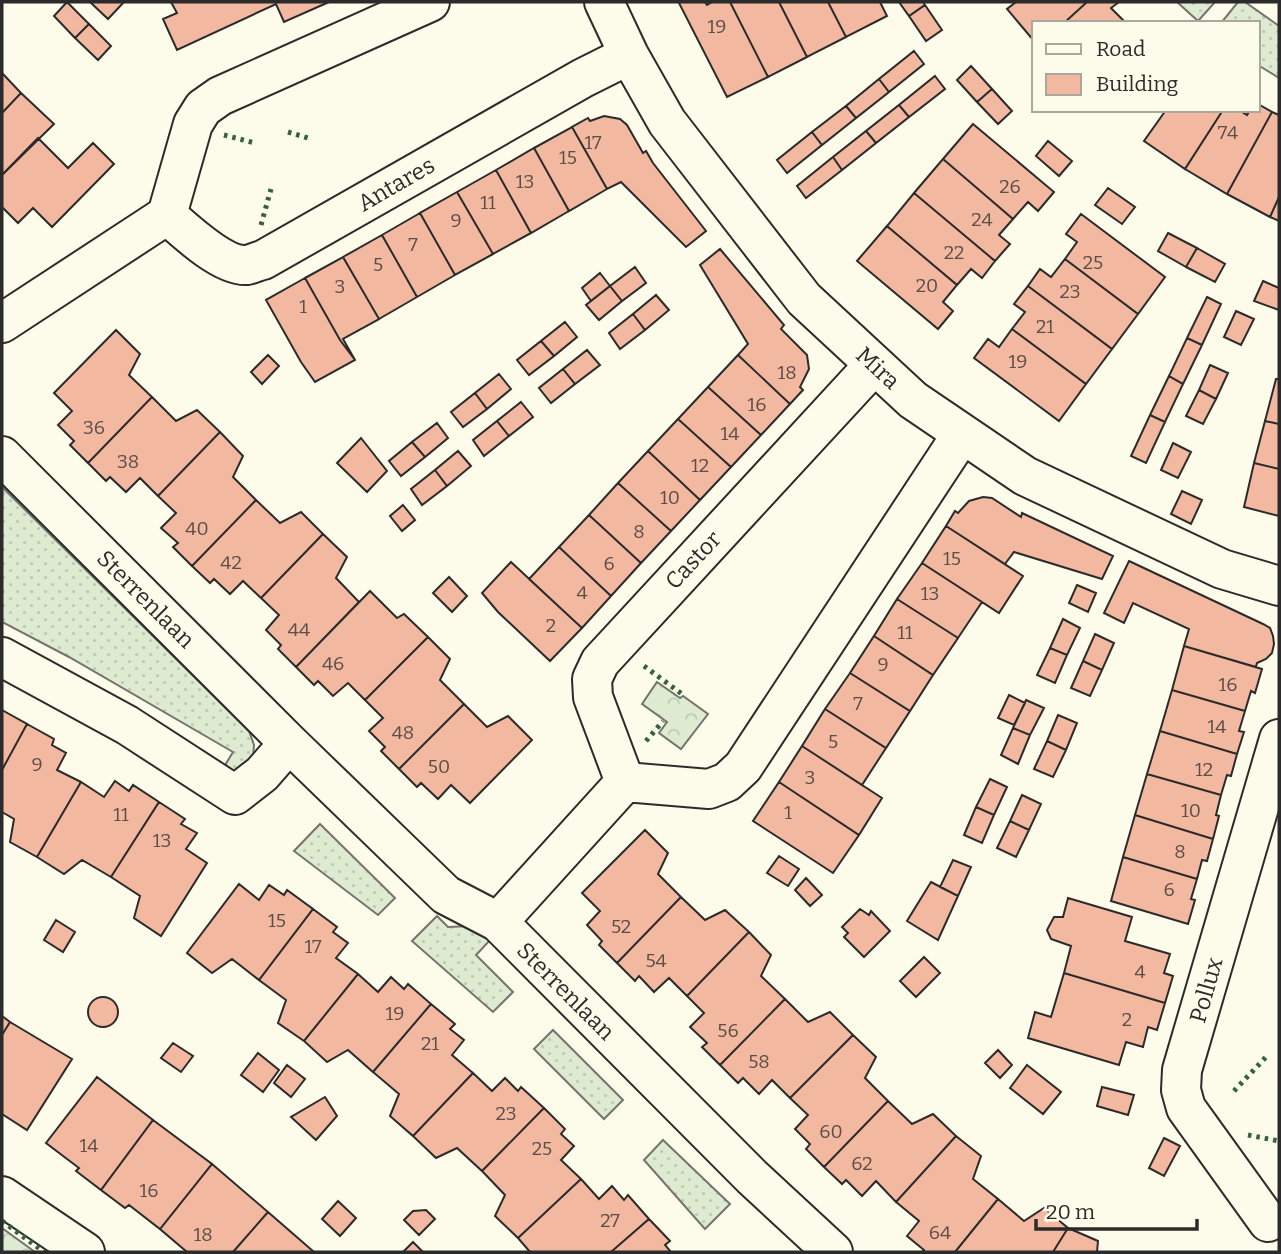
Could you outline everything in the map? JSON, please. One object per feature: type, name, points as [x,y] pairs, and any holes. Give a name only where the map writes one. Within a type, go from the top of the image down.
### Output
[{"type":"street","points":[[2,323],[167,215],[193,124],[203,108],[220,96],[430,2]]},
{"type":"street","name":"Mira","points":[[604,2],[629,55],[667,122],[804,299],[913,400],[1025,476],[1222,569],[1279,586]]},
{"type":"street","name":"Antares","points":[[167,215],[192,238],[232,263],[246,265],[263,260],[629,55]]},
{"type":"street","name":"Castor","points":[[625,782],[593,697],[592,679],[600,662],[874,365]]},
{"type":"street","points":[[498,922],[625,782],[709,789],[727,782],[744,768],[962,434]]},
{"type":"street","name":"Sterrenlaan","points":[[2,456],[289,743],[446,895],[498,922],[752,1178],[833,1252]]},
{"type":"street","points":[[2,657],[127,725],[235,795],[262,774],[289,743]]},
{"type":"street","name":"Pollux","points":[[1270,1229],[1186,1108],[1181,1090],[1182,1070],[1279,739]]},
{"type":"street","points":[[2,1196],[85,1252]]},
{"type":"green space","points":[[1177,2],[1215,2],[1198,21]]},
{"type":"green space","points":[[1238,2],[1245,2],[1279,26],[1279,78],[1260,66],[1260,21],[1223,21]]},
{"type":"green space","points":[[2,487],[249,731],[254,745],[253,757],[236,772],[224,767],[233,752],[69,657],[2,622]]},
{"type":"green space","points":[[657,682],[708,714],[681,749],[659,733],[667,722],[642,704]]},
{"type":"green space","points":[[320,824],[395,898],[378,915],[294,851]]},
{"type":"green space","points":[[437,916],[448,927],[471,926],[492,938],[476,955],[513,992],[493,1012],[412,941]]},
{"type":"green space","points":[[553,1030],[623,1100],[604,1119],[534,1049]]},
{"type":"green space","points":[[663,1140],[730,1204],[705,1229],[644,1160]]},
{"type":"green space","points":[[2,1228],[35,1252],[2,1252]]},
{"type":"building","points":[[67,2],[89,24],[75,38],[54,16]]},
{"type":"building","points":[[90,2],[124,2],[108,19]]},
{"type":"building","points":[[171,2],[329,2],[284,22],[276,4],[177,50],[163,19],[177,13]]},
{"type":"building","points":[[705,2],[707,5],[712,2],[730,2],[768,77],[727,97],[679,3]]},
{"type":"building","points":[[730,2],[779,2],[807,57],[768,77]]},
{"type":"building","points":[[779,2],[828,2],[846,37],[807,57]]},
{"type":"building","points":[[828,2],[880,2],[887,16],[846,37]]},
{"type":"building","points":[[899,2],[923,2],[925,5],[909,16]]},
{"type":"building","points":[[1016,2],[1087,2],[1066,21],[1032,21],[1032,39],[1007,9]]},
{"type":"building","points":[[1087,2],[1119,2],[1111,8],[1124,21],[1066,21]]},
{"type":"building","points":[[925,5],[942,30],[926,41],[909,16]]},
{"type":"building","points":[[89,24],[111,46],[98,60],[75,38]]},
{"type":"building","points":[[914,51],[924,64],[889,92],[879,79]]},
{"type":"building","points":[[971,66],[992,89],[977,102],[957,80]]},
{"type":"building","points":[[2,73],[21,93],[2,113]]},
{"type":"building","points":[[935,76],[945,89],[909,117],[899,105]]},
{"type":"building","points":[[879,79],[889,92],[856,118],[846,106]]},
{"type":"building","points":[[992,89],[1012,111],[998,124],[977,102]]},
{"type":"building","points":[[21,93],[54,124],[2,175],[2,113]]},
{"type":"building","points":[[899,105],[909,117],[876,143],[866,131]]},
{"type":"building","points":[[1260,105],[1272,112],[1227,194],[1185,169],[1222,112],[1242,112],[1247,115],[1249,112],[1260,112]]},
{"type":"building","points":[[846,106],[856,118],[822,145],[812,132]]},
{"type":"building","points":[[1165,112],[1222,112],[1185,169],[1144,141]]},
{"type":"building","points":[[1272,112],[1279,115],[1279,197],[1270,217],[1227,194]]},
{"type":"building","points":[[604,116],[620,119],[627,125],[643,153],[646,151],[706,231],[686,247],[621,182],[607,189],[572,127],[588,118],[590,121]]},
{"type":"building","points":[[973,124],[1054,192],[1038,211],[1028,202],[1013,219],[943,159]]},
{"type":"building","points":[[572,127],[607,189],[569,211],[534,148]]},
{"type":"building","points":[[866,131],[876,143],[842,170],[833,157]]},
{"type":"building","points":[[812,132],[822,145],[787,173],[777,160]]},
{"type":"building","points":[[38,138],[68,168],[93,143],[114,164],[52,227],[33,208],[18,223],[2,207],[2,175]]},
{"type":"building","points":[[1048,141],[1072,161],[1059,176],[1036,156]]},
{"type":"building","points":[[534,148],[569,211],[531,233],[496,170]]},
{"type":"building","points":[[833,157],[842,170],[806,198],[797,186]]},
{"type":"building","points":[[943,159],[1013,219],[999,235],[1010,244],[995,261],[914,193]]},
{"type":"building","points":[[496,170],[531,233],[493,254],[457,192]]},
{"type":"building","points":[[1108,188],[1135,207],[1122,224],[1095,205]]},
{"type":"building","points":[[457,192],[493,254],[455,275],[420,213]]},
{"type":"building","points":[[914,193],[995,261],[982,278],[971,269],[957,285],[887,226]]},
{"type":"building","points":[[1279,197],[1279,221],[1270,217]]},
{"type":"building","points":[[420,213],[455,275],[417,297],[382,235]]},
{"type":"building","points":[[1081,214],[1165,277],[1138,314],[1065,259],[1077,242],[1066,234]]},
{"type":"building","points":[[887,226],[957,285],[943,302],[953,311],[938,329],[857,261]]},
{"type":"building","points":[[1168,233],[1197,248],[1186,267],[1158,251]]},
{"type":"building","points":[[382,235],[417,297],[379,319],[343,257]]},
{"type":"building","points":[[1197,248],[1225,264],[1215,282],[1186,267]]},
{"type":"building","points":[[720,249],[784,325],[781,329],[807,355],[809,369],[800,387],[803,390],[790,404],[738,355],[748,344],[700,265]]},
{"type":"building","points":[[343,257],[379,319],[343,339],[355,360],[340,340],[305,278]]},
{"type":"building","points":[[1065,259],[1138,314],[1112,349],[1028,286],[1040,269],[1051,277]]},
{"type":"building","points":[[635,267],[646,283],[622,301],[610,286]]},
{"type":"building","points":[[600,273],[610,286],[591,301],[582,288]]},
{"type":"building","points":[[305,278],[340,340],[355,360],[315,382],[266,300]]},
{"type":"building","points":[[1263,281],[1279,288],[1279,310],[1254,301]]},
{"type":"building","points":[[610,286],[622,301],[599,320],[586,305]]},
{"type":"building","points":[[1028,286],[1112,349],[1086,384],[1012,329],[1025,312],[1014,304]]},
{"type":"building","points":[[656,295],[669,310],[645,330],[633,314]]},
{"type":"building","points":[[1207,297],[1221,304],[1202,345],[1187,338]]},
{"type":"building","points":[[1236,311],[1254,319],[1241,345],[1224,337]]},
{"type":"building","points":[[633,314],[645,330],[620,349],[609,333]]},
{"type":"building","points":[[565,322],[577,337],[554,356],[541,341]]},
{"type":"building","points":[[1012,329],[1086,384],[1059,421],[974,358],[988,339],[999,347]]},
{"type":"building","points":[[116,330],[140,354],[129,375],[152,397],[88,463],[70,445],[74,441],[58,425],[72,411],[54,393]]},
{"type":"building","points":[[1187,338],[1202,345],[1183,384],[1169,376]]},
{"type":"building","points":[[541,341],[554,356],[529,375],[517,360]]},
{"type":"building","points":[[587,350],[600,365],[575,384],[563,369]]},
{"type":"building","points":[[268,355],[279,366],[262,384],[251,372]]},
{"type":"building","points":[[738,355],[790,404],[761,435],[708,387]]},
{"type":"building","points":[[1210,365],[1228,373],[1216,399],[1199,390]]},
{"type":"building","points":[[563,369],[575,384],[551,403],[539,388]]},
{"type":"building","points":[[499,374],[511,389],[487,409],[475,393]]},
{"type":"building","points":[[1169,376],[1183,384],[1165,422],[1150,415]]},
{"type":"building","points":[[1276,379],[1279,379],[1279,424],[1265,421]]},
{"type":"building","points":[[708,387],[761,435],[731,467],[678,419]]},
{"type":"building","points":[[1199,390],[1216,399],[1203,424],[1186,416]]},
{"type":"building","points":[[475,393],[487,409],[463,427],[451,412]]},
{"type":"building","points":[[152,397],[176,421],[197,410],[220,432],[158,496],[140,478],[126,492],[110,477],[106,481],[88,463]]},
{"type":"building","points":[[521,402],[533,417],[509,436],[497,421]]},
{"type":"building","points":[[1150,415],[1165,422],[1146,463],[1131,456]]},
{"type":"building","points":[[678,419],[731,467],[700,500],[648,451]]},
{"type":"building","points":[[497,421],[509,436],[484,456],[473,440]]},
{"type":"building","points":[[1265,421],[1279,424],[1279,469],[1254,463]]},
{"type":"building","points":[[437,423],[448,438],[425,457],[412,442]]},
{"type":"building","points":[[220,432],[243,456],[233,477],[256,500],[192,566],[173,547],[178,543],[161,528],[176,513],[158,496]]},
{"type":"building","points":[[361,438],[387,471],[367,492],[337,463]]},
{"type":"building","points":[[412,442],[425,457],[401,476],[389,461]]},
{"type":"building","points":[[1173,443],[1191,452],[1178,478],[1161,470]]},
{"type":"building","points":[[458,451],[471,466],[447,486],[435,470]]},
{"type":"building","points":[[648,451],[700,500],[671,531],[618,483]]},
{"type":"building","points":[[1254,463],[1279,469],[1279,516],[1244,507]]},
{"type":"building","points":[[435,470],[447,486],[422,505],[411,489]]},
{"type":"building","points":[[618,483],[671,531],[641,563],[589,515]]},
{"type":"building","points":[[1182,491],[1202,500],[1191,524],[1171,514]]},
{"type":"building","points":[[983,497],[992,498],[1021,517],[1022,513],[1113,556],[1102,579],[1014,552],[1005,564],[946,526],[955,511],[958,513],[969,501]]},
{"type":"building","points":[[256,500],[280,523],[301,512],[323,534],[261,598],[243,581],[230,594],[214,579],[210,583],[192,566]]},
{"type":"building","points":[[403,505],[415,520],[402,531],[390,516]]},
{"type":"building","points":[[589,515],[641,563],[611,596],[559,547]]},
{"type":"building","points":[[946,526],[1023,576],[999,613],[922,563]]},
{"type":"building","points":[[323,534],[347,557],[336,578],[359,602],[296,667],[278,649],[281,645],[266,630],[279,615],[261,598]]},
{"type":"building","points":[[559,547],[611,596],[582,628],[529,579]]},
{"type":"building","points":[[1129,561],[1270,628],[1274,644],[1272,653],[1257,663],[1256,667],[1184,646],[1189,629],[1133,603],[1124,623],[1104,613]]},
{"type":"building","points":[[511,562],[582,628],[550,661],[498,612],[482,593]]},
{"type":"building","points":[[922,563],[982,602],[958,638],[897,599]]},
{"type":"building","points":[[449,577],[467,596],[452,612],[433,593]]},
{"type":"building","points":[[1077,585],[1096,593],[1088,612],[1069,603]]},
{"type":"building","points":[[370,591],[397,618],[404,614],[428,637],[365,700],[348,683],[333,696],[318,681],[314,685],[296,667]]},
{"type":"building","points":[[897,599],[958,638],[933,675],[874,636]]},
{"type":"building","points":[[1063,619],[1080,628],[1067,655],[1050,648]]},
{"type":"building","points":[[1095,634],[1114,643],[1102,670],[1083,661]]},
{"type":"building","points":[[874,636],[933,675],[910,711],[850,673]]},
{"type":"building","points":[[428,637],[450,659],[440,680],[464,704],[399,769],[381,751],[385,747],[369,731],[383,718],[365,700]]},
{"type":"building","points":[[1184,646],[1262,669],[1255,693],[1251,691],[1245,711],[1172,690]]},
{"type":"building","points":[[1050,648],[1067,655],[1055,683],[1037,675]]},
{"type":"building","points":[[1083,661],[1102,670],[1090,696],[1071,688]]},
{"type":"building","points":[[850,673],[910,711],[886,748],[825,709]]},
{"type":"building","points":[[1172,690],[1245,711],[1239,731],[1244,732],[1237,754],[1160,731]]},
{"type":"building","points":[[1009,695],[1025,703],[1014,725],[998,718]]},
{"type":"building","points":[[1026,700],[1044,708],[1030,735],[1013,728]]},
{"type":"building","points":[[464,704],[487,727],[508,716],[532,740],[470,803],[451,785],[438,799],[421,783],[417,787],[399,769]]},
{"type":"building","points":[[825,709],[886,748],[862,785],[802,746]]},
{"type":"building","points":[[2,710],[27,724],[2,770]]},
{"type":"building","points":[[1058,715],[1077,723],[1066,750],[1047,741]]},
{"type":"building","points":[[27,724],[54,739],[52,745],[66,753],[57,770],[81,782],[37,857],[10,842],[14,819],[2,812],[2,770]]},
{"type":"building","points":[[1013,728],[1030,735],[1018,764],[1001,755]]},
{"type":"building","points":[[1160,731],[1237,754],[1231,776],[1227,775],[1221,795],[1147,774]]},
{"type":"building","points":[[1047,741],[1066,750],[1053,777],[1034,769]]},
{"type":"building","points":[[802,746],[882,798],[859,835],[779,782]]},
{"type":"building","points":[[1147,774],[1221,795],[1213,839],[1135,815]]},
{"type":"building","points":[[990,779],[1007,787],[994,815],[976,807]]},
{"type":"building","points":[[115,781],[129,791],[133,785],[159,802],[111,877],[82,860],[64,874],[37,857],[81,782],[104,797]]},
{"type":"building","points":[[779,782],[859,835],[833,873],[753,821]]},
{"type":"building","points":[[1022,795],[1041,804],[1029,830],[1010,821]]},
{"type":"building","points":[[159,802],[185,819],[181,824],[197,833],[186,849],[207,863],[161,936],[134,918],[140,896],[111,877]]},
{"type":"building","points":[[976,807],[994,815],[982,843],[964,835]]},
{"type":"building","points":[[1135,815],[1213,839],[1207,861],[1202,860],[1197,879],[1123,857]]},
{"type":"building","points":[[1010,821],[1029,830],[1016,857],[997,848]]},
{"type":"building","points":[[645,830],[668,853],[658,874],[681,897],[617,963],[599,945],[602,941],[587,925],[600,911],[582,893]]},
{"type":"building","points":[[779,856],[799,869],[788,886],[767,873]]},
{"type":"building","points":[[1123,857],[1197,879],[1191,899],[1195,900],[1188,924],[1111,901]]},
{"type":"building","points":[[953,860],[971,867],[958,896],[940,887]]},
{"type":"building","points":[[806,878],[822,895],[810,906],[795,890]]},
{"type":"building","points":[[931,882],[958,896],[938,940],[907,921]]},
{"type":"building","points":[[239,884],[259,900],[269,885],[284,895],[287,890],[313,909],[259,980],[232,959],[212,973],[187,953]]},
{"type":"building","points":[[681,897],[705,920],[725,910],[749,932],[687,996],[669,978],[654,992],[639,976],[635,981],[617,963]]},
{"type":"building","points":[[1068,898],[1132,917],[1125,941],[1170,954],[1164,973],[1173,976],[1165,1003],[1064,973],[1071,946],[1051,939],[1047,930],[1054,917],[1063,917]]},
{"type":"building","points":[[313,909],[337,927],[333,932],[348,943],[336,958],[358,974],[304,1041],[278,1023],[286,1000],[259,980]]},
{"type":"building","points":[[860,909],[869,915],[871,911],[890,931],[864,957],[844,937],[848,933],[842,927]]},
{"type":"building","points":[[56,920],[75,932],[63,952],[44,940]]},
{"type":"building","points":[[749,932],[771,955],[761,976],[785,999],[720,1065],[702,1047],[707,1043],[690,1027],[704,1013],[687,996]]},
{"type":"building","points":[[924,957],[940,973],[916,997],[900,981]]},
{"type":"building","points":[[1064,973],[1165,1003],[1157,1030],[1148,1027],[1143,1047],[1126,1042],[1119,1065],[1028,1038],[1035,1012],[1051,1017]]},
{"type":"building","points":[[358,974],[378,992],[391,977],[404,989],[408,984],[431,1004],[373,1072],[348,1050],[327,1062],[304,1041]]},
{"type":"building","points":[[103,997],[109,998],[117,1006],[117,1018],[109,1026],[103,1027],[97,1026],[89,1018],[88,1012],[89,1006],[97,998]]},
{"type":"building","points":[[785,999],[808,1022],[830,1012],[853,1035],[790,1098],[772,1080],[759,1094],[743,1078],[738,1083],[720,1065]]},
{"type":"building","points":[[431,1004],[455,1024],[450,1029],[464,1040],[452,1055],[473,1073],[413,1136],[390,1116],[399,1094],[373,1072]]},
{"type":"building","points":[[2,1016],[10,1022],[2,1035]]},
{"type":"building","points":[[10,1022],[72,1059],[27,1130],[2,1114],[2,1035]]},
{"type":"building","points":[[853,1035],[876,1057],[865,1078],[888,1101],[824,1167],[806,1149],[810,1144],[795,1129],[808,1115],[790,1098]]},
{"type":"building","points":[[173,1043],[193,1056],[181,1072],[161,1058]]},
{"type":"building","points":[[998,1050],[1012,1065],[1000,1078],[985,1063]]},
{"type":"building","points":[[258,1053],[279,1070],[263,1092],[241,1075]]},
{"type":"building","points":[[287,1065],[305,1079],[291,1097],[274,1083]]},
{"type":"building","points":[[1027,1065],[1061,1092],[1043,1114],[1010,1088]]},
{"type":"building","points":[[473,1073],[492,1091],[505,1078],[518,1091],[521,1087],[544,1108],[482,1171],[457,1148],[436,1158],[413,1136]]},
{"type":"building","points":[[97,1077],[153,1120],[101,1190],[76,1171],[79,1168],[46,1143]]},
{"type":"building","points":[[1102,1087],[1134,1095],[1128,1115],[1097,1106]]},
{"type":"building","points":[[325,1097],[337,1116],[316,1140],[291,1117]]},
{"type":"building","points":[[888,1101],[912,1124],[933,1114],[956,1136],[896,1202],[876,1181],[862,1196],[846,1180],[842,1184],[824,1167]]},
{"type":"building","points":[[544,1108],[565,1129],[561,1134],[574,1146],[561,1160],[581,1179],[518,1238],[495,1216],[505,1195],[482,1171]]},
{"type":"building","points":[[153,1120],[212,1164],[160,1229],[129,1205],[125,1208],[101,1190]]},
{"type":"building","points":[[956,1136],[981,1156],[973,1179],[998,1199],[955,1252],[922,1252],[924,1250],[907,1236],[919,1221],[896,1202]]},
{"type":"building","points":[[1164,1138],[1180,1146],[1164,1176],[1149,1168]]},
{"type":"building","points":[[212,1164],[268,1212],[233,1252],[187,1252],[160,1229]]},
{"type":"building","points":[[581,1179],[599,1199],[612,1186],[624,1200],[628,1195],[649,1219],[611,1252],[530,1252],[518,1238]]},
{"type":"building","points":[[998,1199],[1024,1221],[1044,1208],[1068,1228],[1053,1252],[955,1252]]},
{"type":"building","points":[[338,1201],[356,1218],[340,1236],[322,1219]]},
{"type":"building","points":[[426,1210],[435,1219],[419,1235],[404,1220],[413,1211]]},
{"type":"building","points":[[268,1212],[314,1252],[233,1252]]},
{"type":"building","points":[[649,1219],[670,1241],[665,1245],[671,1252],[611,1252]]},
{"type":"building","points":[[1068,1228],[1098,1241],[1097,1252],[1053,1252]]},
{"type":"building","points":[[413,1242],[423,1252],[403,1252]]},
{"type":"hedge","points":[[288,132],[311,139]]},
{"type":"hedge","points":[[224,135],[255,143]]},
{"type":"hedge","points":[[261,225],[271,189]]},
{"type":"hedge","points":[[644,666],[682,694]]},
{"type":"hedge","points":[[646,741],[663,721]]},
{"type":"hedge","points":[[1234,1091],[1266,1057]]},
{"type":"hedge","points":[[1248,1135],[1279,1141]]},
{"type":"hedge","points":[[2,1221],[44,1252]]}]
